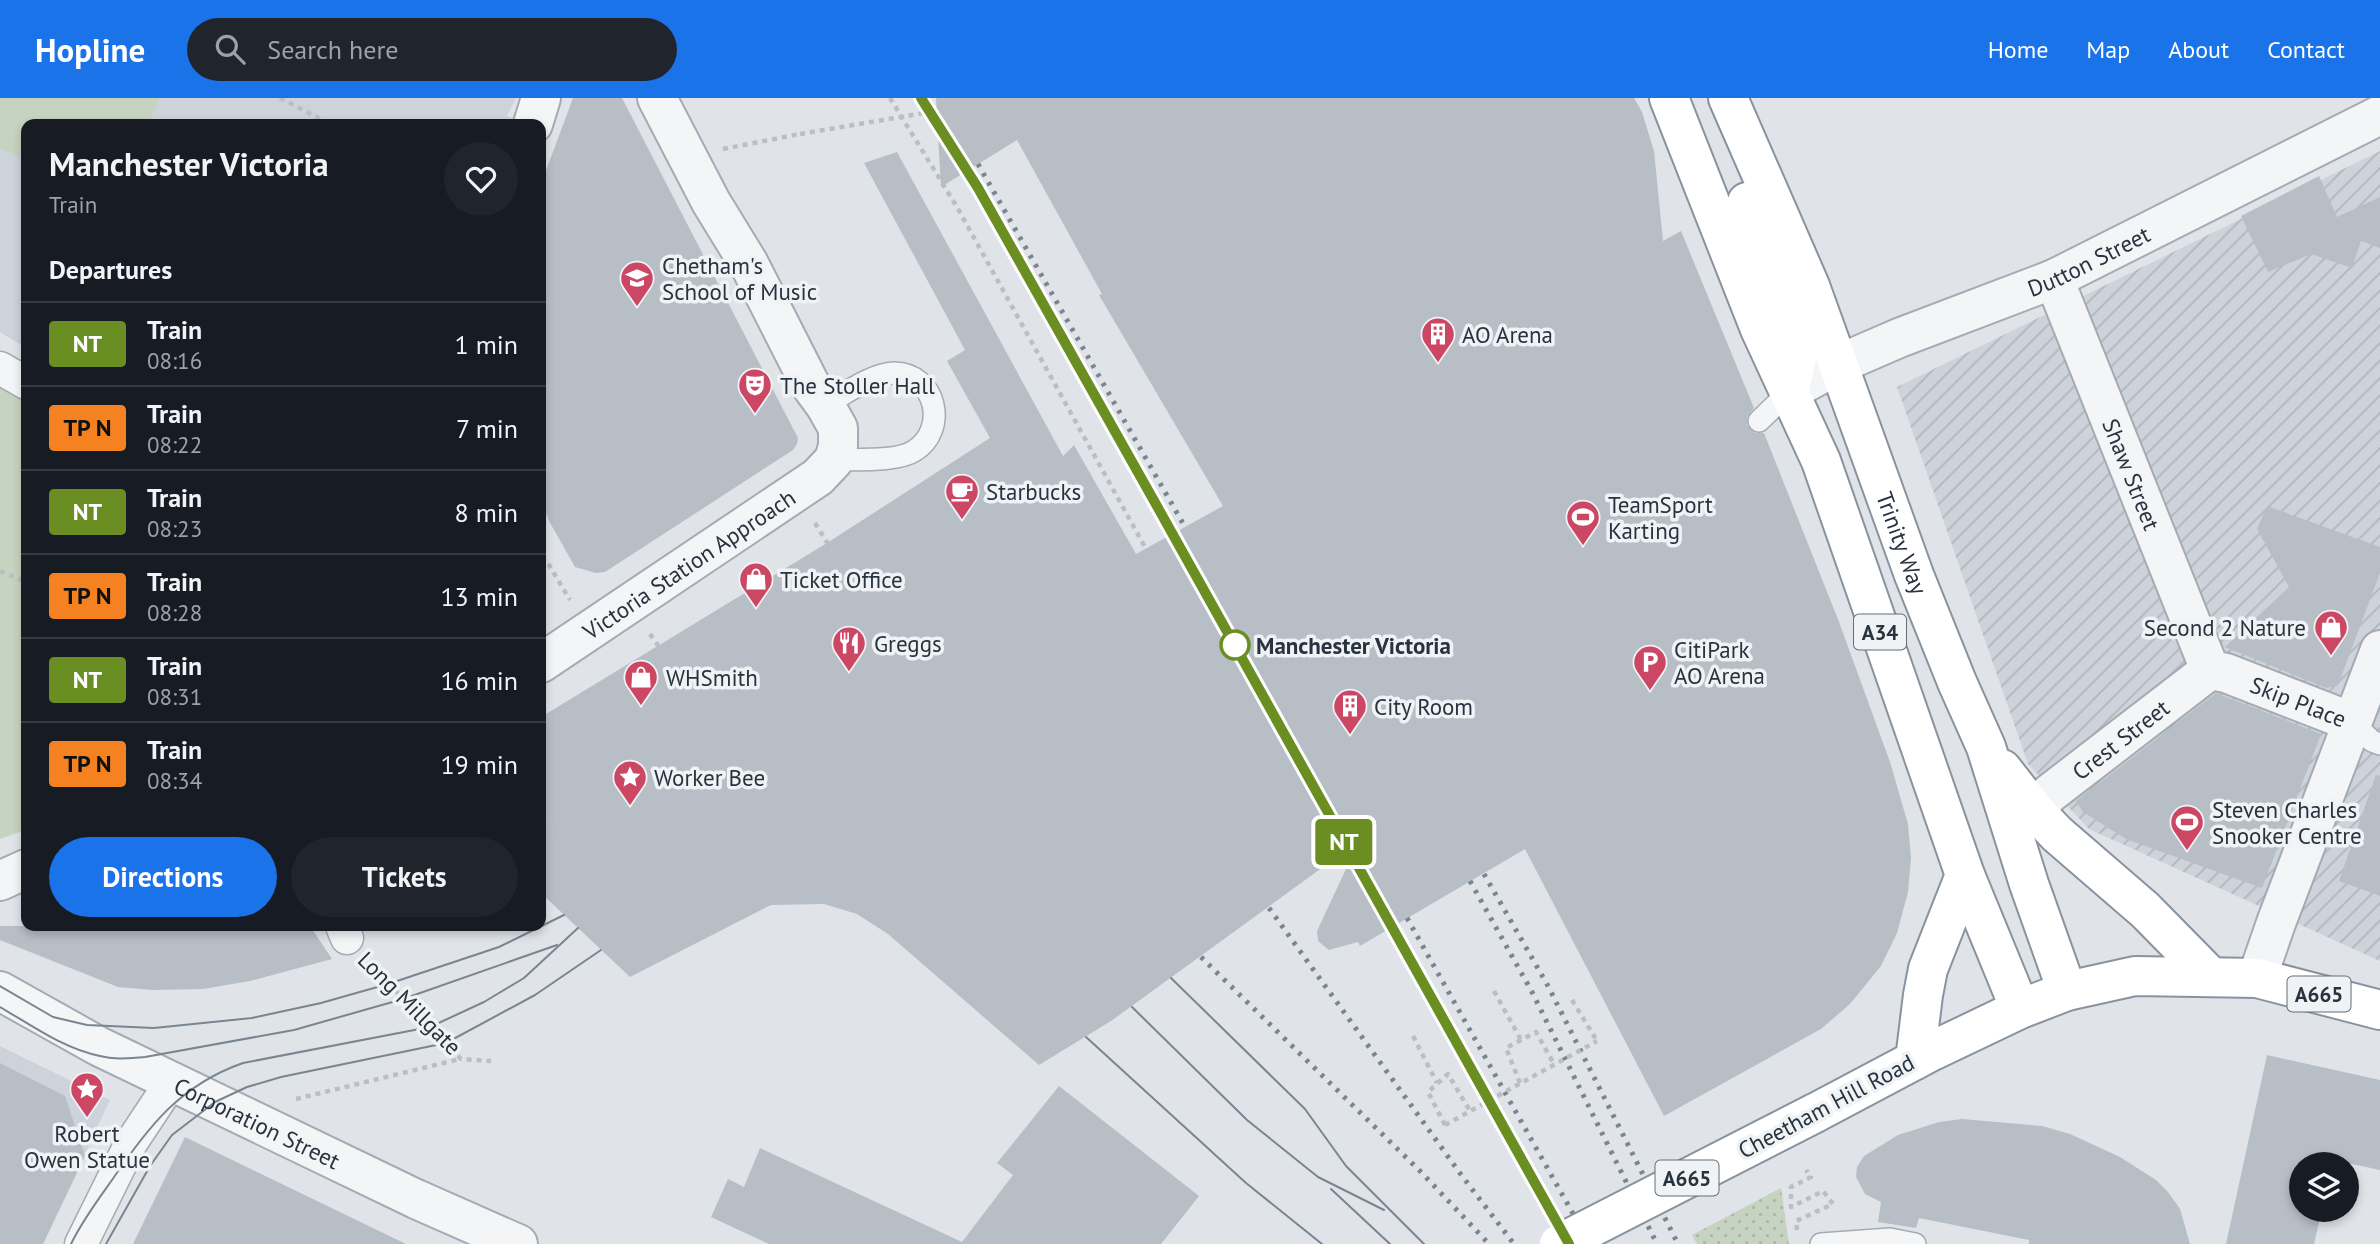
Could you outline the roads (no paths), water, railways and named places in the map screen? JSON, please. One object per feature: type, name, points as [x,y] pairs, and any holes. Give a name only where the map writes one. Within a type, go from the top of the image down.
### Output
[{"type":"highway","name":"A34","points":[[1669,98],[1760,329],[1821,461],[1965,875]]},
{"type":"highway","name":"Trinity Way","points":[[1728,98],[1810,286],[1923,597],[1986,747],[2029,884],[2067,991]]},
{"type":"highway","points":[[1744,139],[1747,204],[1791,321],[1797,358],[1790,391]]},
{"type":"highway","points":[[1986,747],[2035,811],[2084,859],[2145,910],[2210,976]]},
{"type":"highway","points":[[1965,875],[2020,1009]]},
{"type":"highway","points":[[1915,1060],[1928,969],[1965,875]]},
{"type":"highway","name":"Cheetham Hill Road","points":[[1559,1244],[1915,1060],[2020,1009],[2067,991],[2135,976],[2257,978],[2380,1010]]},
{"type":"street","points":[[535,119],[541,98]]},
{"type":"street","points":[[657,98],[711,202],[749,264],[811,386],[838,428],[838,446],[834,460]]},
{"type":"street","name":"Dutton Street","points":[[1790,391],[1839,364],[1899,338],[2054,279],[2380,115]]},
{"type":"street","name":"Shaw Street","points":[[2054,279],[2210,670]]},
{"type":"street","points":[[0,368],[21,380]]},
{"type":"street","name":"Victoria Station Approach","points":[[546,660],[818,477],[834,460]]},
{"type":"street","points":[[2257,978],[2276,923],[2366,733],[2380,650]]},
{"type":"street","name":"Skip Place","points":[[2210,670],[2226,673],[2366,733]]},
{"type":"street","name":"Crest Street","points":[[2035,811],[2049,794],[2210,670]]},
{"type":"street","points":[[0,881],[21,871]]},
{"type":"street","name":"Corporation Street","points":[[0,991],[98,1046],[494,1239]]},
{"type":"street","points":[[81,1244],[131,1143],[172,1082]]},
{"type":"lane","points":[[825,405],[883,374],[897,373],[910,376],[921,383],[935,406],[932,432],[914,452],[887,457],[834,460]]},
{"type":"lane","points":[[1759,421],[1790,391]]},
{"type":"lane","points":[[1821,1244],[1890,1239],[1915,1244]]},
{"type":"tram line","points":[[546,924],[564,915]]},
{"type":"tram line","points":[[71,1244],[90,1211],[139,1142],[167,1110],[201,1083],[243,1063],[430,1027],[484,1002],[524,978],[578,928]]},
{"type":"tram line","points":[[0,986],[53,1017],[87,1025],[154,1028],[252,1018],[321,1003],[388,984],[499,947],[532,931]]},
{"type":"tram line","points":[[0,1007],[48,1036],[87,1053],[111,1058],[145,1057],[294,1030],[403,999],[557,945]]},
{"type":"tram line","points":[[106,1244],[150,1166],[172,1135],[215,1102],[247,1087],[281,1077],[446,1043],[535,995],[601,950]]},
{"type":"tram line","points":[[1171,978],[1305,1109],[1346,1166],[1424,1244]]},
{"type":"tram line","points":[[1132,1007],[1247,1120],[1318,1177],[1384,1210]]},
{"type":"tram line","points":[[1086,1037],[1246,1183],[1322,1244]]},
{"type":"tram line","points":[[1331,1189],[1390,1244]]},
{"type":"railway","points":[[978,164],[1185,527]]},
{"type":"railway","points":[[966,171],[1172,533]]},
{"type":"railway","points":[[1484,874],[1548,986],[1678,1244]]},
{"type":"railway","points":[[1470,881],[1532,992],[1657,1244]]},
{"type":"railway","points":[[1269,908],[1514,1244]]},
{"type":"railway","points":[[1407,918],[1590,1244]]},
{"type":"railway","points":[[1392,927],[1569,1244]]},
{"type":"railway","points":[[1201,957],[1421,1172],[1489,1244]]},
{"type":"train","name":"NT","points":[[921,98],[978,188],[1569,1244]]},
{"type":"place","name":"Chetham's School of Music","points":[[637,308]]},
{"type":"place","name":"AO Arena","points":[[1438,364]]},
{"type":"place","name":"The Stoller Hall","points":[[755,415]]},
{"type":"place","name":"Starbucks","points":[[962,521]]},
{"type":"place","name":"TeamSport Karting","points":[[1583,547]]},
{"type":"place","name":"Ticket Office","points":[[756,609]]},
{"type":"place","name":"Manchester Victoria","points":[[1235,645]]},
{"type":"place","name":"Second 2 Nature","points":[[2331,657]]},
{"type":"place","name":"Greggs","points":[[849,673]]},
{"type":"place","name":"CitiPark AO Arena","points":[[1650,692]]},
{"type":"place","name":"WHSmith","points":[[641,707]]},
{"type":"place","name":"City Room","points":[[1350,736]]},
{"type":"place","name":"Worker Bee","points":[[630,807]]},
{"type":"place","name":"Steven Charles Snooker Centre","points":[[2187,852]]},
{"type":"place","name":"Robert Owen Statue","points":[[87,1119]]}]
